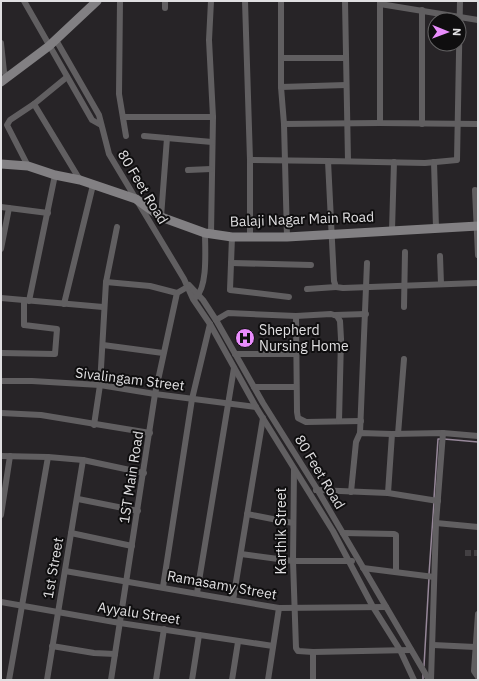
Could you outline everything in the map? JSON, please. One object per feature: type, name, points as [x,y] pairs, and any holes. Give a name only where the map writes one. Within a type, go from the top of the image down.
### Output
[{"type":"main road","points":[[4,80],[53,43],[97,1]]},
{"type":"main road","name":"Balaji Nagar Main Road","points":[[1,164],[28,166],[55,175],[80,180],[136,199],[161,217],[208,233],[232,237],[287,237],[477,226]]},
{"type":"street","points":[[24,1],[53,43],[66,77],[92,120],[101,125]]},
{"type":"street","points":[[120,1],[118,81],[126,136]]},
{"type":"street","points":[[165,1],[165,8]]},
{"type":"street","points":[[195,297],[203,283],[208,233],[213,117],[210,40],[211,1]]},
{"type":"street","points":[[245,1],[250,160],[250,237]]},
{"type":"street","points":[[280,1],[282,58],[281,87],[284,124],[287,237]]},
{"type":"street","points":[[346,1],[345,58],[348,161]]},
{"type":"street","points":[[460,1],[460,12]]},
{"type":"street","points":[[380,123],[380,2],[435,12]]},
{"type":"street","points":[[422,10],[422,124]]},
{"type":"street","points":[[467,18],[478,20]]},
{"type":"street","points":[[1,43],[4,80]]},
{"type":"street","name":"80 Feet Road","points":[[53,43],[99,115],[108,154],[189,286],[256,407],[310,493],[350,562],[373,607],[400,650],[414,680]]},
{"type":"street","points":[[250,160],[394,162],[434,162],[457,160],[460,52]]},
{"type":"street","points":[[282,58],[345,58]]},
{"type":"street","points":[[28,166],[6,125],[10,120],[34,104],[66,77]]},
{"type":"street","points":[[281,87],[346,84]]},
{"type":"street","points":[[34,104],[80,180]]},
{"type":"street","points":[[123,117],[213,117]]},
{"type":"street","points":[[284,124],[478,124]]},
{"type":"street","points":[[144,136],[212,142]]},
{"type":"street","points":[[161,217],[167,138]]},
{"type":"street","points":[[328,161],[334,281],[336,287]]},
{"type":"street","points":[[392,230],[394,162]]},
{"type":"street","points":[[434,162],[436,228]]},
{"type":"street","points":[[188,170],[211,169]]},
{"type":"street","points":[[1,354],[55,354],[57,329],[24,325],[27,301],[48,213],[55,175]]},
{"type":"street","points":[[64,304],[93,185]]},
{"type":"street","points":[[475,190],[478,255]]},
{"type":"street","points":[[1,206],[48,213]]},
{"type":"street","points":[[1,249],[9,208]]},
{"type":"street","points":[[94,425],[100,385],[103,345],[103,307],[106,282],[117,227]]},
{"type":"street","points":[[232,237],[230,290],[290,297]]},
{"type":"street","points":[[404,306],[405,252]]},
{"type":"street","points":[[440,256],[441,284]]},
{"type":"street","points":[[231,263],[311,265]]},
{"type":"street","points":[[351,492],[356,442],[360,433],[361,421],[368,263]]},
{"type":"street","points":[[106,282],[150,286],[177,293],[189,286]]},
{"type":"street","points":[[307,289],[478,283]]},
{"type":"street","name":"1ST Main Road","points":[[111,680],[155,394],[177,293]]},
{"type":"street","name":"80 Feet Road","points":[[195,297],[216,320],[254,387],[317,489],[429,679]]},
{"type":"street","points":[[1,298],[103,307]]},
{"type":"street","points":[[216,320],[228,313],[296,316],[366,314]]},
{"type":"street","points":[[335,314],[340,321],[341,333],[339,421]]},
{"type":"street","points":[[296,316],[297,412],[301,420],[361,421]]},
{"type":"street","points":[[163,587],[192,399],[210,324]]},
{"type":"street","points":[[103,345],[163,353]]},
{"type":"street","points":[[235,354],[296,354]]},
{"type":"street","points":[[388,493],[404,359]]},
{"type":"street","points":[[197,593],[234,368]]},
{"type":"street","name":"Sivalingam Street","points":[[1,382],[32,381],[100,385],[155,394],[256,407]]},
{"type":"street","points":[[254,387],[296,387]]},
{"type":"street","points":[[1,413],[40,415],[150,433]]},
{"type":"street","points":[[233,600],[263,418]]},
{"type":"street","points":[[360,433],[442,438],[478,436]]},
{"type":"street","points":[[429,679],[432,645],[431,576],[436,523],[434,500],[442,438]]},
{"type":"street","points":[[1,456],[48,457],[83,460],[144,472]]},
{"type":"street","points":[[1,515],[10,456]]},
{"type":"street","points":[[9,680],[48,457]]},
{"type":"street","name":"1st Street","points":[[47,680],[78,499],[83,460]]},
{"type":"street","name":"Karthik Street","points":[[294,468],[294,645],[298,651],[313,652]]},
{"type":"street","points":[[310,493],[317,489],[388,493],[434,500]]},
{"type":"street","points":[[78,499],[138,511]]},
{"type":"street","points":[[247,514],[293,524]]},
{"type":"street","points":[[436,523],[478,527]]},
{"type":"street","points":[[71,533],[132,546]]},
{"type":"street","points":[[343,533],[396,535],[396,571]]},
{"type":"street","points":[[241,554],[293,561],[350,562],[358,559]]},
{"type":"street","points":[[363,568],[431,576]]},
{"type":"street","name":"Ramasamy Street","points":[[65,571],[279,608],[294,606],[386,607]]},
{"type":"street","name":"Ayyalu Street","points":[[1,602],[120,623],[238,642],[273,646]]},
{"type":"street","points":[[268,680],[279,608]]},
{"type":"street","points":[[478,614],[474,671],[478,677]]},
{"type":"street","points":[[156,680],[164,629]]},
{"type":"street","points":[[192,680],[199,635]]},
{"type":"street","points":[[232,680],[238,642]]},
{"type":"street","points":[[432,645],[475,647]]},
{"type":"street","points":[[52,646],[94,653],[115,654]]},
{"type":"street","points":[[313,680],[313,652],[411,650]]},
{"type":"waterway","points":[[434,498],[438,439],[440,439]]},
{"type":"waterway","points":[[444,439],[478,442]]},
{"type":"waterway","points":[[429,574],[434,502]]},
{"type":"waterway","points":[[424,666],[429,578]]},
{"type":"waterway","points":[[423,674],[423,680]]},
{"type":"tunnel","points":[[465,553],[478,553]]},
{"type":"place","name":"Shepherd Nursing Home","points":[[245,338]]}]
